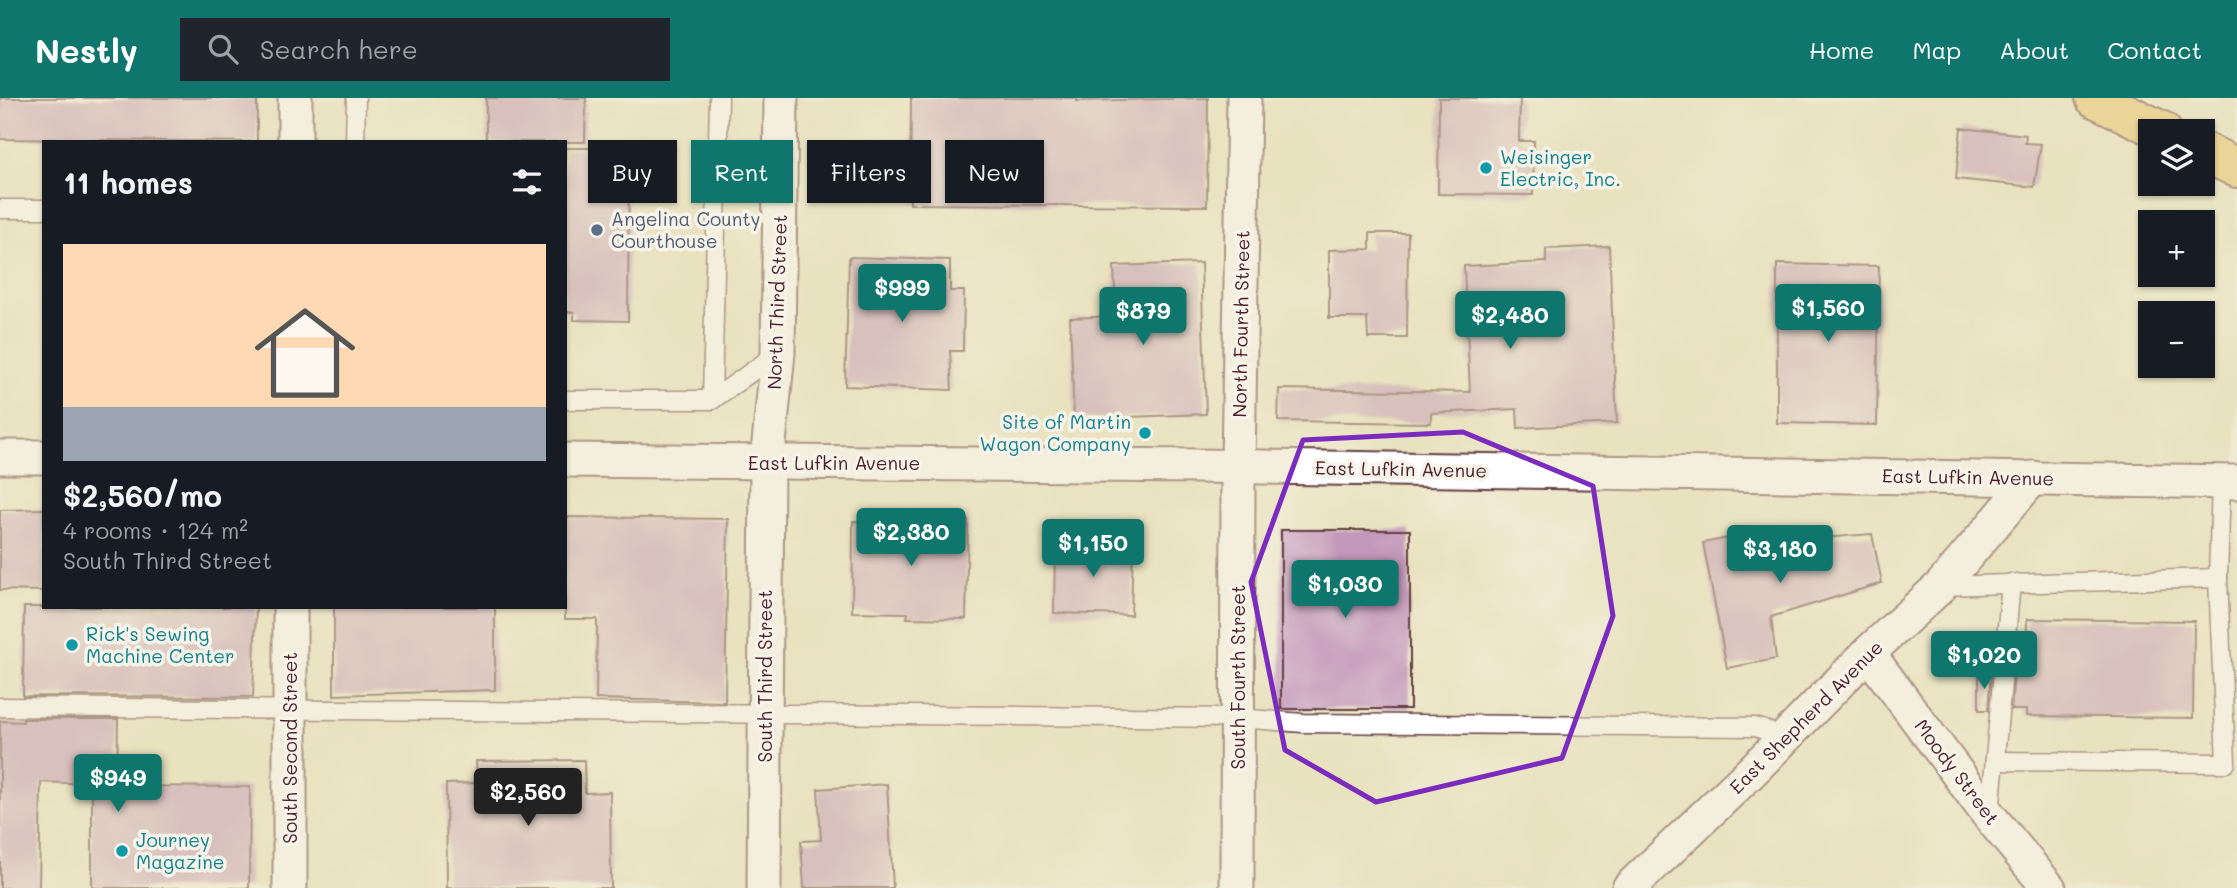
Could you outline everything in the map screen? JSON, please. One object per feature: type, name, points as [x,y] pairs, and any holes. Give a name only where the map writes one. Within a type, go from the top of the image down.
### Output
[{"type":"main road","points":[[2095,98],[2138,119]]},
{"type":"main road","points":[[2215,157],[2237,168]]},
{"type":"street","points":[[295,98],[295,140]]},
{"type":"street","name":"North Third Street","points":[[766,463],[778,354],[780,98]]},
{"type":"street","name":"North Fourth Street","points":[[1238,466],[1244,98]]},
{"type":"street","points":[[0,457],[42,457]]},
{"type":"street","name":"East Lufkin Avenue","points":[[567,460],[1238,466],[2229,482]]},
{"type":"street","name":"South Third Street","points":[[764,888],[766,463]]},
{"type":"street","name":"South Fourth Street","points":[[1237,888],[1238,466]]},
{"type":"street","name":"East Shepherd Avenue","points":[[1629,888],[1786,737],[1868,653],[1941,586],[2034,478]]},
{"type":"street","name":"South Second Street","points":[[290,609],[290,888]]},
{"type":"street","name":"Moody Street","points":[[1868,653],[1990,817],[2049,888]]},
{"type":"lane","points":[[355,140],[356,98]]},
{"type":"lane","points":[[712,400],[719,98]]},
{"type":"lane","points":[[0,208],[42,209]]},
{"type":"lane","points":[[567,400],[712,400],[778,354]]},
{"type":"lane","points":[[1995,761],[2226,763],[2218,578],[2229,482]]},
{"type":"lane","points":[[1941,586],[2218,578]]},
{"type":"lane","points":[[1990,817],[2011,583]]},
{"type":"lane","points":[[0,708],[765,712],[1238,718],[1303,723],[1755,727],[1786,737]]},
{"type":"highlighted area","points":[[1463,432],[1593,486],[1613,616],[1562,758],[1376,802],[1285,750],[1251,582],[1303,440]]},
{"type":"building","points":[[0,98],[257,98],[257,140],[0,139]]},
{"type":"building","points":[[486,98],[586,98],[585,142],[486,140]]},
{"type":"building","points":[[911,98],[1077,98],[1077,101],[1208,98],[1207,206],[910,204],[931,203],[931,140],[911,140]]},
{"type":"building","name":"Weisinger Electric, Inc.","points":[[1439,98],[1520,98],[1519,141],[1534,141],[1533,195],[1438,194]]},
{"type":"building","points":[[1961,128],[2026,135],[2025,143],[2041,144],[2034,187],[1956,179]]},
{"type":"building","points":[[567,148],[588,148],[588,203],[629,203],[628,321],[574,320],[574,312],[567,312]]},
{"type":"building","points":[[1370,233],[1408,233],[1407,338],[1368,338],[1367,318],[1329,318],[1329,250],[1370,249]]},
{"type":"building","points":[[1609,246],[1617,423],[1518,428],[1517,409],[1431,413],[1431,423],[1278,421],[1279,389],[1470,392],[1464,266],[1546,262],[1546,249]]},
{"type":"building","points":[[849,257],[950,260],[950,291],[964,291],[963,351],[950,351],[952,390],[845,386]]},
{"type":"building","points":[[1201,263],[1206,414],[1074,419],[1070,318],[1116,316],[1114,266]]},
{"type":"building","points":[[1777,264],[1879,266],[1877,425],[1777,423]]},
{"type":"building","points":[[42,509],[42,591],[0,590],[0,510]]},
{"type":"building","points":[[567,517],[728,519],[725,702],[596,699],[597,619],[565,619]]},
{"type":"building","points":[[909,519],[968,520],[966,619],[907,618],[908,613],[852,612],[853,521],[909,522]]},
{"type":"building","points":[[1281,530],[1410,530],[1410,709],[1281,709]]},
{"type":"building","points":[[1754,533],[1757,543],[1872,534],[1882,583],[1771,617],[1776,659],[1727,668],[1703,543]]},
{"type":"building","points":[[1055,544],[1133,545],[1131,615],[1054,613]]},
{"type":"building","points":[[24,607],[256,609],[253,697],[23,696]]},
{"type":"building","points":[[334,609],[495,609],[495,690],[334,695]]},
{"type":"building","points":[[2027,619],[2194,621],[2193,718],[2026,716],[2026,710],[2011,710],[2014,673],[2026,673]]},
{"type":"building","points":[[1979,674],[1991,674],[1988,710],[1979,710]]},
{"type":"building","points":[[23,719],[118,719],[117,786],[250,787],[249,888],[92,888],[92,784],[41,782],[39,888],[0,888],[0,721],[23,722]]},
{"type":"building","points":[[584,760],[585,793],[610,792],[611,888],[447,888],[446,784],[477,783],[476,761]]},
{"type":"building","points":[[887,784],[893,888],[804,888],[801,841],[821,840],[818,789]]},
{"type":"place","name":"Weisinger Electric, Inc.","points":[[1486,168]]},
{"type":"place","name":"Angelina County Courthouse","points":[[597,230]]},
{"type":"place","name":"Site of Martin Wagon Company","points":[[1145,433]]},
{"type":"place","name":"Rick's Sewing Machine Center","points":[[72,645]]},
{"type":"place","name":"Journey Magazine","points":[[122,851]]}]
